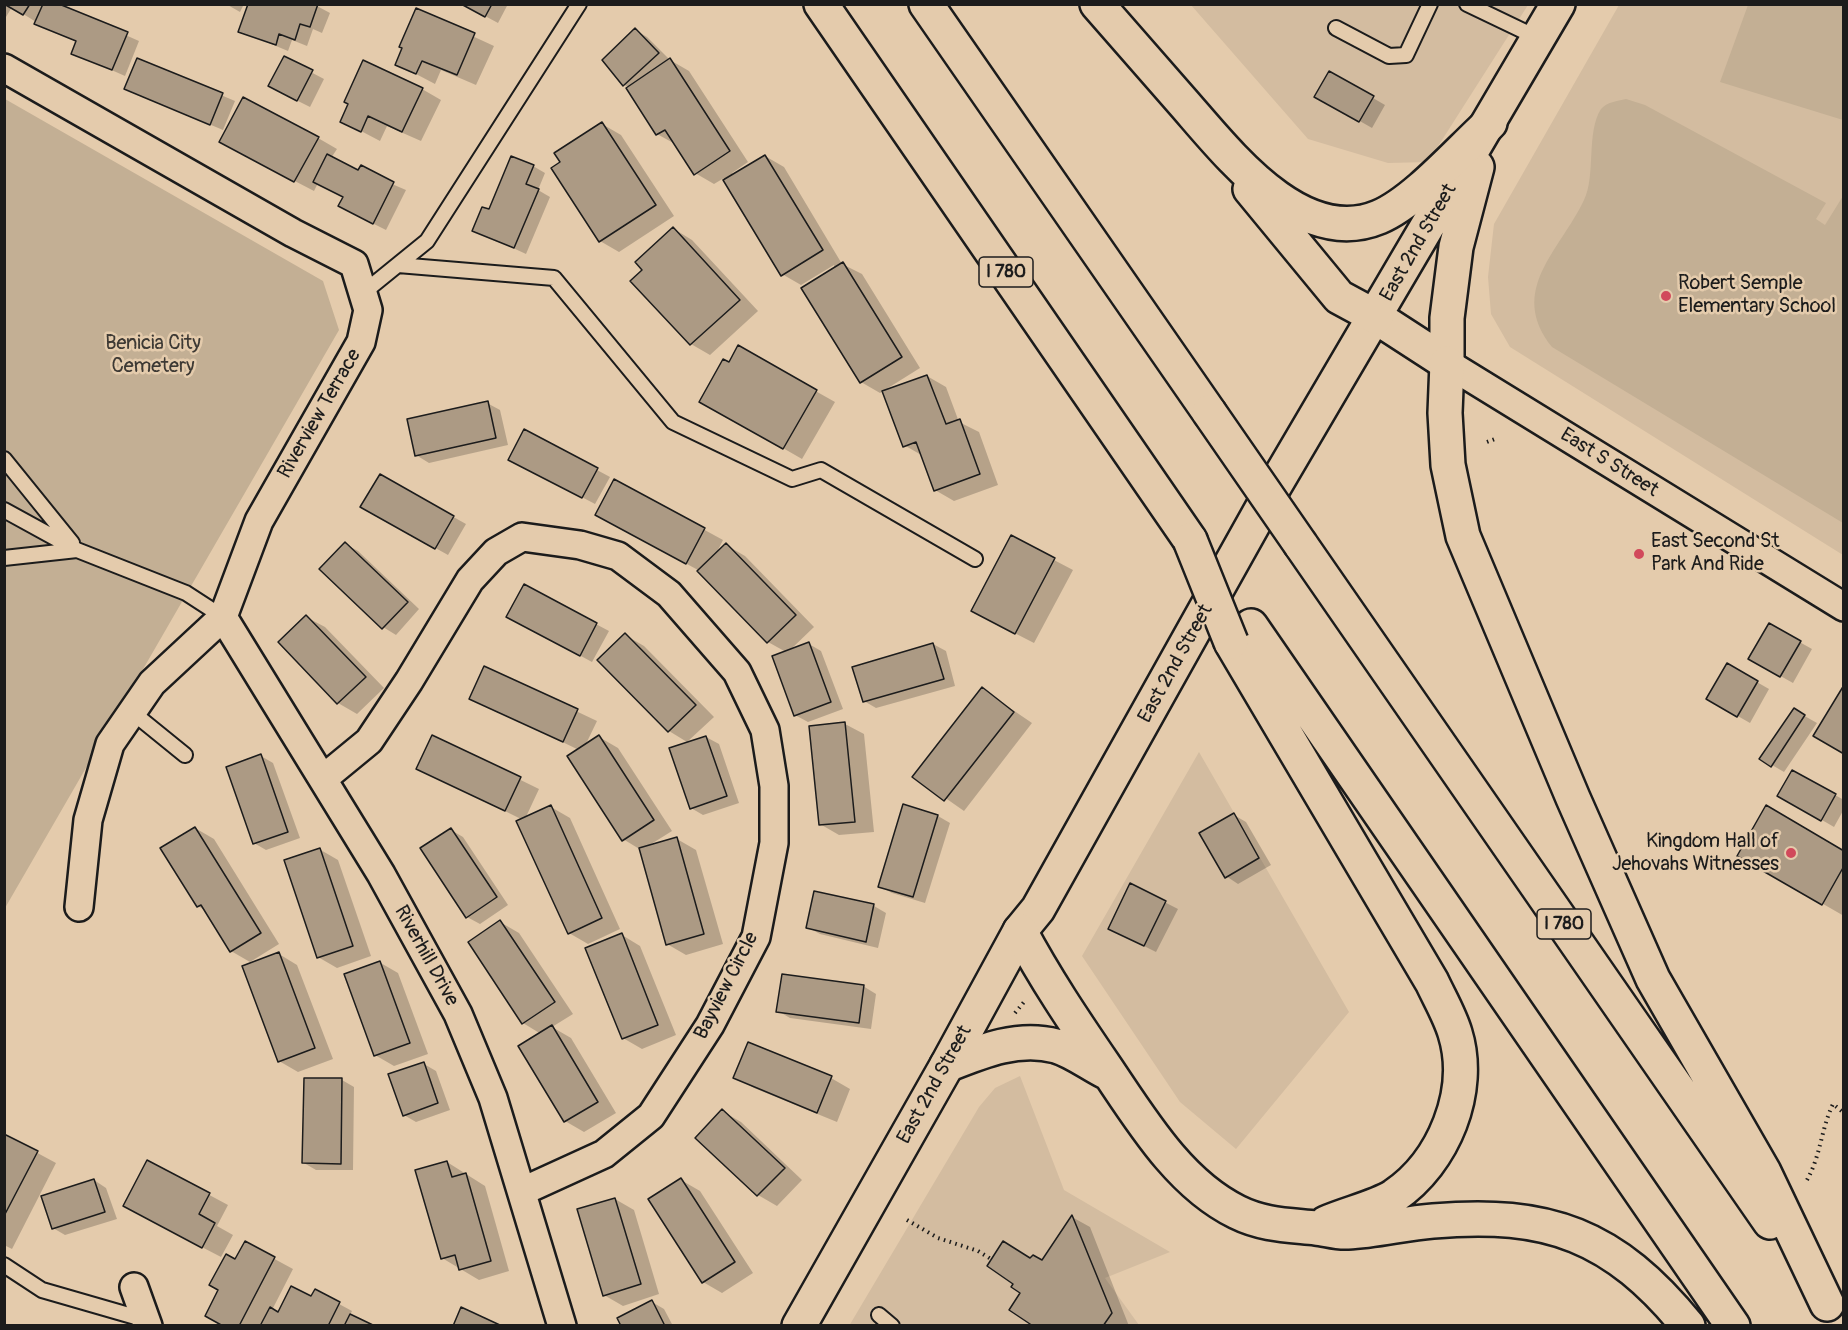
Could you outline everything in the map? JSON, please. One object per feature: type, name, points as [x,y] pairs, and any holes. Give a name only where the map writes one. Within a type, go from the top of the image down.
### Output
[{"type":"main road","name":"I 780","points":[[821,4],[1190,540],[1241,634]]},
{"type":"main road","name":"I 780","points":[[926,4],[1834,1315]]},
{"type":"main road","points":[[1097,4],[1241,169],[1294,208],[1326,222],[1359,223],[1381,216],[1413,194],[1490,123]]},
{"type":"main road","name":"East 2nd Street","points":[[799,1326],[1020,931],[1038,909],[1274,487],[1558,4]]},
{"type":"main road","points":[[1490,123],[1456,247],[1447,318],[1444,413],[1448,465],[1463,536],[1568,787],[1653,979],[1764,1173],[1834,1315]]},
{"type":"main road","name":"East S Street","points":[[1241,169],[1254,197],[1339,297],[1376,317],[1447,363]]},
{"type":"main road","points":[[1241,634],[1432,982],[1455,1034],[1461,1076],[1451,1123],[1428,1164],[1394,1196],[1315,1228]]},
{"type":"main road","points":[[1241,634],[1733,1326]]},
{"type":"main road","points":[[1020,931],[1046,979],[1152,1136],[1200,1187],[1236,1212],[1261,1222],[1287,1227],[1346,1232],[1433,1221],[1504,1218],[1562,1229],[1621,1258],[1670,1303],[1688,1326]]},
{"type":"main road","points":[[947,1065],[982,1051],[1031,1042],[1058,1047],[1111,1075]]},
{"type":"street","name":"Riverview Terrace","points":[[4,68],[293,233],[354,264],[368,310],[361,342],[259,521],[223,617],[152,683],[110,744],[88,820],[79,907]]},
{"type":"street","name":"East S Street","points":[[1447,363],[1844,606]]},
{"type":"street","name":"Bayview Circle","points":[[324,778],[369,741],[409,681],[470,580],[496,552],[522,537],[580,545],[618,556],[669,594],[737,672],[742,682],[765,730],[774,786],[774,843],[756,937],[710,1026],[651,1116],[604,1154],[522,1191]]},
{"type":"street","name":"Riverhill Drive","points":[[223,617],[381,874],[458,1014],[493,1098],[562,1326]]},
{"type":"street","points":[[134,1287],[147,1323]]},
{"type":"lane","points":[[363,293],[427,241],[579,4]]},
{"type":"lane","points":[[1336,28],[1389,56],[1399,57],[1406,55],[1430,4]]},
{"type":"lane","points":[[1467,4],[1538,38]]},
{"type":"lane","points":[[398,265],[554,278],[673,422],[792,478],[821,470],[975,559]]},
{"type":"lane","points":[[4,459],[77,550]]},
{"type":"lane","points":[[4,510],[77,550],[186,593],[223,617]]},
{"type":"lane","points":[[4,558],[77,550]]},
{"type":"lane","points":[[132,712],[185,755]]},
{"type":"lane","points":[[4,1265],[42,1290],[147,1323]]},
{"type":"lane","points":[[879,1315],[892,1326]]},
{"type":"path","points":[[1487,442],[1496,439]]},
{"type":"path","points":[[1807,1180],[1816,1165],[1821,1149],[1824,1123],[1833,1104],[1844,1113]]},
{"type":"path","points":[[907,1220],[938,1238],[978,1251],[991,1259]]},
{"type":"shaded area","points":[[1191,5],[1528,5],[1428,162],[1388,163],[1308,139]]},
{"type":"shaded area","name":"Robert Semple Elementary School","points":[[1619,5],[1843,5],[1843,555],[1510,347],[1491,314],[1488,277],[1494,224]]},
{"type":"shaded area","points":[[1199,752],[1349,1012],[1236,1149],[1180,1102],[1082,956]]},
{"type":"shaded area","points":[[1020,1076],[1064,1190],[1170,1252],[1105,1278],[1139,1325],[849,1326],[979,1107],[995,1088]]},
{"type":"green space","points":[[1748,5],[1843,5],[1843,120],[1720,82]]},
{"type":"green space","name":"Benicia City Cemetery","points":[[5,99],[323,281],[339,330],[5,908]]},
{"type":"green space","points":[[1626,99],[1645,105],[1826,203],[1816,219],[1825,225],[1843,196],[1843,523],[1552,347],[1539,326],[1535,307],[1536,289],[1542,271],[1574,219],[1588,190],[1596,119],[1606,105]]},
{"type":"building","points":[[4,4],[30,4],[23,15]]},
{"type":"building","points":[[43,4],[59,4],[128,32],[112,70],[71,54],[76,41],[34,24]]},
{"type":"building","points":[[248,4],[318,4],[310,27],[300,24],[295,40],[279,34],[276,45],[238,32]]},
{"type":"building","points":[[461,4],[492,4],[485,17]]},
{"type":"building","points":[[416,8],[475,33],[457,75],[422,61],[416,74],[395,65],[402,48],[399,47]]},
{"type":"building","points":[[635,28],[659,53],[623,86],[602,60]]},
{"type":"building","points":[[284,56],[313,70],[297,101],[268,86]]},
{"type":"building","points":[[137,58],[223,93],[210,125],[124,89]]},
{"type":"building","points":[[670,58],[730,151],[694,175],[665,130],[656,135],[626,88]]},
{"type":"building","points":[[363,60],[423,88],[402,132],[368,116],[361,132],[340,122],[348,104],[344,102]]},
{"type":"building","points":[[1329,71],[1374,96],[1359,122],[1314,97]]},
{"type":"building","points":[[243,97],[319,137],[294,182],[219,142]]},
{"type":"building","points":[[602,122],[656,205],[599,242],[551,168],[560,162],[554,153]]},
{"type":"building","points":[[327,154],[358,170],[361,165],[394,182],[373,224],[338,206],[343,197],[313,182]]},
{"type":"building","points":[[765,155],[823,250],[781,276],[723,180]]},
{"type":"building","points":[[511,156],[534,165],[526,184],[539,189],[514,248],[472,231],[482,207],[489,209]]},
{"type":"building","points":[[673,227],[740,300],[690,345],[630,281],[642,270],[635,262]]},
{"type":"building","points":[[843,262],[902,357],[860,383],[801,288]]},
{"type":"building","points":[[738,345],[817,390],[783,449],[699,402],[723,359],[729,362]]},
{"type":"building","points":[[927,375],[946,424],[960,419],[980,474],[934,491],[916,442],[903,447],[882,391]]},
{"type":"building","points":[[488,401],[496,438],[415,456],[407,419]]},
{"type":"building","points":[[524,429],[598,468],[582,498],[508,460]]},
{"type":"building","points":[[380,474],[454,516],[435,549],[360,507]]},
{"type":"building","points":[[614,479],[705,528],[686,564],[595,515]]},
{"type":"building","points":[[1011,535],[1055,558],[1015,634],[971,611]]},
{"type":"building","points":[[345,542],[408,602],[382,629],[319,569]]},
{"type":"building","points":[[726,543],[796,615],[767,643],[697,571]]},
{"type":"building","points":[[524,584],[597,623],[580,656],[506,617]]},
{"type":"building","points":[[306,615],[366,677],[337,704],[278,642]]},
{"type":"building","points":[[1769,623],[1801,641],[1780,677],[1748,659]]},
{"type":"building","points":[[625,633],[696,705],[668,732],[597,660]]},
{"type":"building","points":[[809,642],[831,702],[794,716],[772,656]]},
{"type":"building","points":[[933,643],[944,679],[863,702],[852,667]]},
{"type":"building","points":[[1727,663],[1758,681],[1737,717],[1706,699]]},
{"type":"building","points":[[484,666],[578,709],[563,742],[469,699]]},
{"type":"building","points":[[1844,685],[1844,754],[1813,736]]},
{"type":"building","points":[[982,687],[1014,712],[944,801],[912,777]]},
{"type":"building","points":[[1794,708],[1805,715],[1771,767],[1759,759]]},
{"type":"building","points":[[845,722],[855,822],[819,825],[809,726]]},
{"type":"building","points":[[432,735],[521,777],[505,811],[416,769]]},
{"type":"building","points":[[599,735],[654,820],[622,841],[567,756]]},
{"type":"building","points":[[706,736],[727,796],[690,809],[669,748]]},
{"type":"building","points":[[261,754],[288,832],[253,844],[226,767]]},
{"type":"building","points":[[1792,770],[1836,794],[1821,821],[1777,796]]},
{"type":"building","points":[[903,804],[938,815],[913,897],[878,887]]},
{"type":"building","points":[[551,805],[602,918],[568,934],[516,821]]},
{"type":"building","name":"Kingdom Hall of Jehovahs Witnesses","points":[[1766,805],[1844,851],[1844,866],[1822,905],[1737,856]]},
{"type":"building","points":[[1234,813],[1259,858],[1225,878],[1199,833]]},
{"type":"building","points":[[195,827],[261,933],[230,952],[201,905],[197,907],[160,848]]},
{"type":"building","points":[[451,828],[497,897],[466,918],[420,848]]},
{"type":"building","points":[[677,837],[704,934],[666,945],[639,848]]},
{"type":"building","points":[[320,848],[353,946],[317,958],[284,860]]},
{"type":"building","points":[[1130,883],[1166,901],[1144,946],[1108,929]]},
{"type":"building","points":[[814,891],[874,904],[866,942],[806,928]]},
{"type":"building","points":[[500,920],[555,1002],[522,1024],[468,942]]},
{"type":"building","points":[[622,933],[658,1025],[622,1039],[585,948]]},
{"type":"building","points":[[279,952],[315,1048],[278,1062],[242,966]]},
{"type":"building","points":[[380,961],[410,1043],[374,1056],[344,974]]},
{"type":"building","points":[[782,974],[864,985],[859,1023],[776,1012]]},
{"type":"building","points":[[552,1025],[598,1102],[564,1122],[518,1046]]},
{"type":"building","points":[[748,1042],[832,1076],[817,1113],[733,1078]]},
{"type":"building","points":[[424,1062],[438,1103],[403,1116],[388,1074]]},
{"type":"building","points":[[304,1078],[342,1078],[341,1164],[302,1163]]},
{"type":"building","points":[[722,1109],[785,1168],[757,1196],[695,1138]]},
{"type":"building","points":[[4,1134],[38,1151],[4,1216]]},
{"type":"building","points":[[147,1160],[210,1193],[199,1214],[215,1223],[202,1248],[123,1206]]},
{"type":"building","points":[[447,1161],[452,1177],[466,1173],[491,1261],[459,1270],[455,1255],[441,1259],[415,1170]]},
{"type":"building","points":[[681,1178],[735,1262],[702,1283],[648,1199]]},
{"type":"building","points":[[94,1179],[105,1212],[52,1229],[41,1196]]},
{"type":"building","points":[[615,1198],[641,1284],[603,1296],[577,1209]]},
{"type":"building","points":[[1072,1215],[1112,1313],[1103,1326],[1033,1326],[1009,1310],[1020,1293],[1011,1287],[1013,1284],[987,1266],[1003,1241],[1030,1258],[1033,1255],[1042,1260]]},
{"type":"building","points":[[245,1241],[275,1257],[239,1326],[223,1326],[205,1316],[218,1290],[209,1285],[226,1254],[235,1259]]},
{"type":"building","points":[[291,1286],[311,1296],[315,1289],[340,1302],[328,1326],[260,1326],[270,1307],[278,1312]]},
{"type":"building","points":[[652,1300],[665,1326],[621,1326],[617,1318]]},
{"type":"building","points":[[461,1307],[502,1326],[453,1326]]},
{"type":"building","points":[[350,1314],[375,1326],[344,1326]]},
{"type":"place","name":"Robert Semple Elementary School","points":[[1666,296]]},
{"type":"place","name":"East Second St Park And Ride","points":[[1639,554]]},
{"type":"place","name":"Kingdom Hall of Jehovahs Witnesses","points":[[1791,853]]}]
